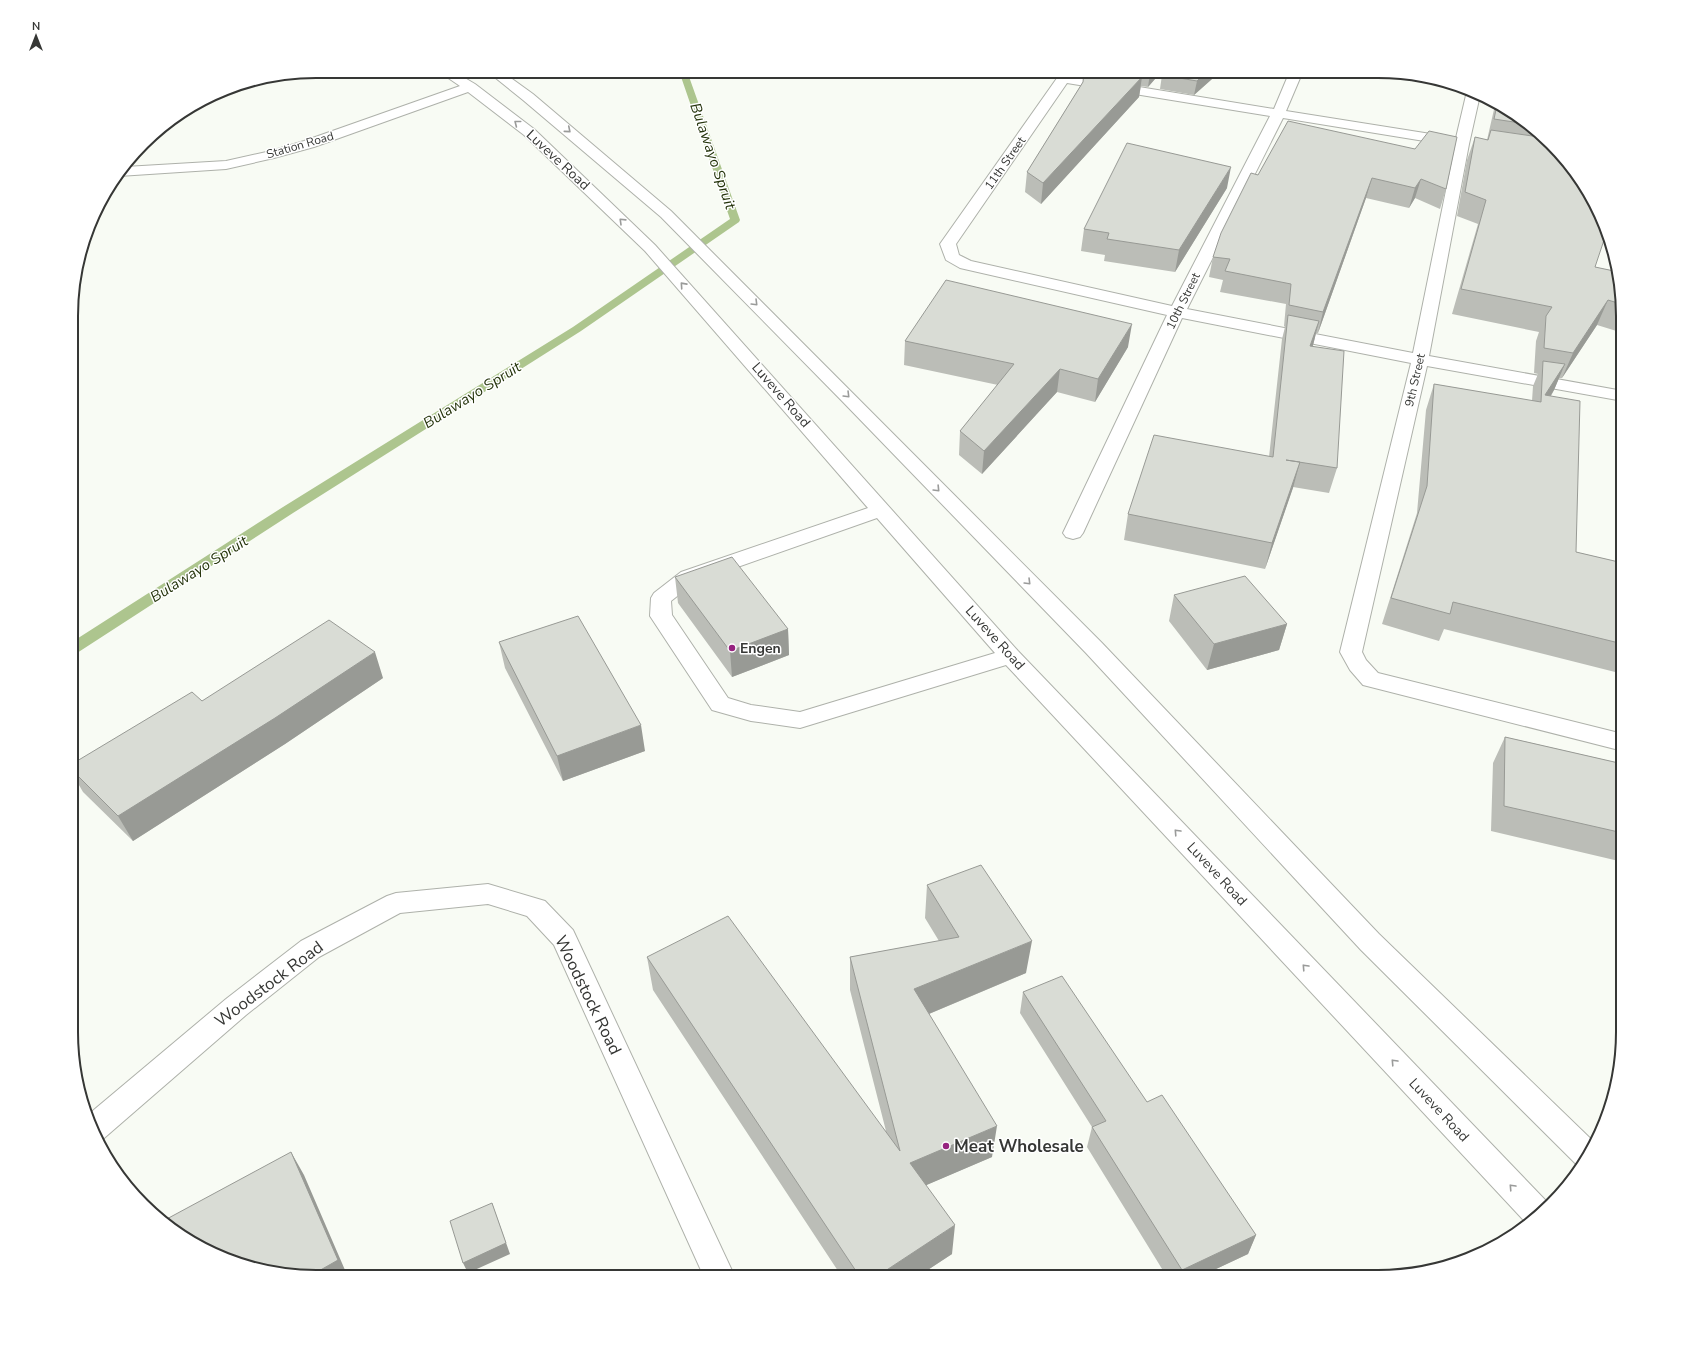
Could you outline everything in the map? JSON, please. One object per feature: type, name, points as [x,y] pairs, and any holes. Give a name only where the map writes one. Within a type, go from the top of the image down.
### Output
[{"type":"street","name":"Luveve Road","points":[[455,78],[470,87],[529,132],[650,248],[1010,656],[1535,1211]]},
{"type":"street","name":"Luveve Road","points":[[502,78],[528,97],[666,214],[1099,654],[1370,942],[1584,1152]]},
{"type":"street","name":"11th Street","points":[[1064,78],[948,244],[952,257],[966,265],[1177,312]]},
{"type":"street","points":[[1082,78],[1278,114],[1469,145]]},
{"type":"street","name":"10th Street","points":[[1073,533],[1177,312],[1278,114],[1294,78]]},
{"type":"street","name":"Station Road","points":[[127,172],[226,165],[274,154],[309,144],[470,87]]},
{"type":"street","name":"9th Street","points":[[1473,98],[1469,145],[1351,652],[1358,665],[1371,679],[1616,741]]},
{"type":"street","points":[[1177,312],[1420,360],[1616,395]]},
{"type":"street","points":[[881,510],[688,577],[661,598],[661,616],[720,704],[751,713],[800,720],[1010,656]]},
{"type":"street","name":"Woodstock Road","points":[[97,1125],[236,1007],[310,949],[396,903],[488,894],[536,908],[564,938],[717,1270]]},
{"type":"building","points":[[1083,78],[1141,78],[1043,183],[1027,172],[1083,82]]},
{"type":"building","points":[[1180,78],[1200,78],[1197,81]]},
{"type":"building","points":[[1496,110],[1516,122],[1494,119]]},
{"type":"building","points":[[1288,121],[1415,149],[1429,131],[1457,137],[1446,189],[1421,179],[1415,188],[1372,178],[1323,312],[1289,305],[1291,284],[1225,271],[1230,259],[1213,257],[1221,233],[1251,173],[1258,175]]},
{"type":"building","points":[[1491,130],[1534,136],[1567,171],[1584,197],[1598,225],[1604,242],[1595,267],[1611,270],[1615,302],[1608,300],[1573,353],[1544,348],[1546,316],[1552,307],[1461,289],[1486,200],[1465,192],[1475,137],[1488,140]]},
{"type":"building","points":[[1127,143],[1231,167],[1179,250],[1107,239],[1109,233],[1084,229]]},
{"type":"building","points":[[946,280],[1132,324],[1098,379],[1060,369],[984,451],[960,431],[1014,364],[905,341]]},
{"type":"building","points":[[1288,315],[1319,321],[1310,346],[1344,351],[1337,468],[1300,462],[1272,543],[1128,514],[1154,435],[1273,457]]},
{"type":"building","points":[[1543,361],[1565,364],[1545,395],[1580,401],[1576,552],[1616,561],[1616,642],[1453,602],[1450,614],[1391,598],[1427,486],[1434,384],[1541,402]]},
{"type":"building","points":[[732,557],[788,629],[730,651],[675,577]]},
{"type":"building","points":[[1245,576],[1287,624],[1214,644],[1174,595]]},
{"type":"building","points":[[578,616],[641,725],[557,756],[499,642]]},
{"type":"building","points":[[329,620],[375,652],[275,718],[118,816],[78,776],[78,760],[192,692],[202,701]]},
{"type":"building","points":[[1505,737],[1616,762],[1616,831],[1504,806]]},
{"type":"building","points":[[981,865],[1032,941],[914,989],[997,1126],[910,1163],[955,1225],[887,1270],[855,1270],[647,957],[728,916],[900,1151],[850,957],[959,937],[927,885]]},
{"type":"building","points":[[1062,976],[1147,1102],[1162,1095],[1256,1235],[1182,1270],[1092,1127],[1106,1121],[1023,992]]},
{"type":"building","points":[[291,1152],[338,1260],[320,1270],[285,1268],[255,1262],[225,1252],[197,1238],[168,1218]]},
{"type":"building","points":[[492,1203],[506,1243],[463,1263],[450,1221]]},
{"type":"waterway","name":"Bulawayo Spruit","points":[[78,645],[288,510],[577,329],[735,220],[685,78]]},
{"type":"place","name":"Engen","points":[[732,648]]},
{"type":"place","name":"Meat Wholesale","points":[[946,1146]]}]
